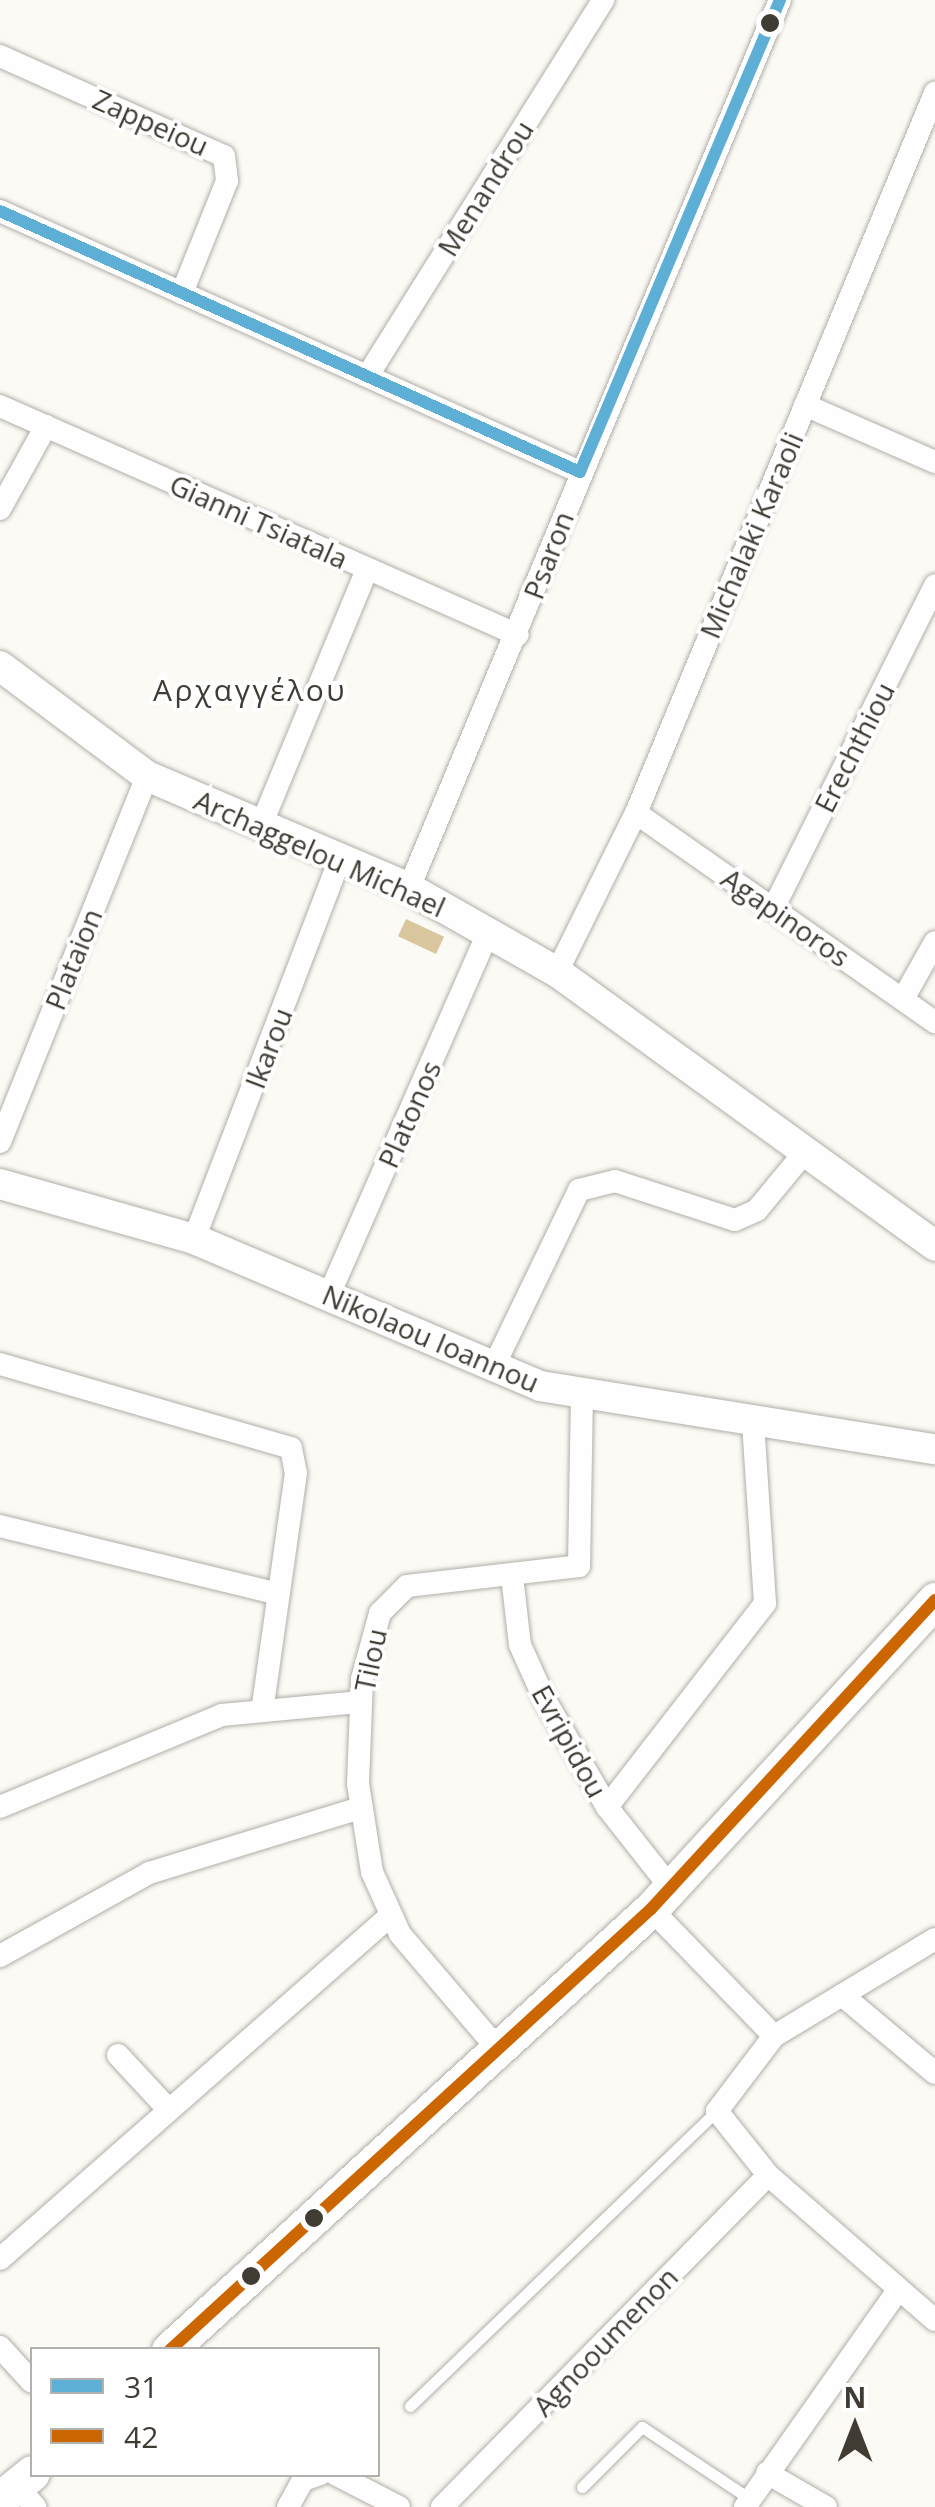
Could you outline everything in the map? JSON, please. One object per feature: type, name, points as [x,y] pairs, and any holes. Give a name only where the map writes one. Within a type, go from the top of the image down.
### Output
[{"type":"main road","points":[[172,2347],[661,1899],[935,1600]]},
{"type":"street","name":"Menandrou","points":[[368,375],[603,0]]},
{"type":"street","name":"Psaron","points":[[409,888],[518,635],[580,472],[780,0]]},
{"type":"street","name":"Zappeiou","points":[[0,56],[224,156],[226,181],[182,292]]},
{"type":"street","name":"Michalaki Karaoli","points":[[557,972],[636,813],[935,93]]},
{"type":"street","points":[[0,211],[580,472]]},
{"type":"street","name":"Gianni Tsiatala","points":[[0,406],[518,635]]},
{"type":"street","points":[[805,406],[935,462]]},
{"type":"street","points":[[0,510],[46,426]]},
{"type":"street","points":[[262,823],[367,569]]},
{"type":"street","name":"Erechthiou","points":[[773,909],[935,585]]},
{"type":"street","name":"Archaggelou Michael","points":[[1,669],[147,776],[409,888],[557,972],[935,1246]]},
{"type":"street","name":"Plataion","points":[[0,1142],[147,776]]},
{"type":"street","name":"Agapinoros","points":[[636,813],[935,1022]]},
{"type":"street","name":"Ikarou","points":[[194,1240],[342,857]]},
{"type":"street","name":"Platonos","points":[[329,1295],[488,934]]},
{"type":"street","points":[[903,1000],[935,942]]},
{"type":"street","points":[[493,1368],[579,1190],[615,1181],[735,1220],[756,1210],[804,1153]]},
{"type":"street","name":"Nikolaou Ioannou","points":[[0,1184],[194,1240],[493,1368],[582,1396],[935,1449]]},
{"type":"street","points":[[0,1364],[291,1448],[296,1473],[263,1705]]},
{"type":"street","name":"Tilou","points":[[497,2048],[390,1916],[360,1808],[360,1702],[372,1632],[396,1594],[433,1577],[563,1574],[583,1558],[582,1396]]},
{"type":"street","points":[[607,1807],[765,1603],[753,1422]]},
{"type":"street","points":[[0,1526],[278,1594]]},
{"type":"street","name":"Evripidou","points":[[512,1576],[527,1662],[607,1807],[661,1899],[774,2036]]},
{"type":"street","points":[[0,1807],[168,1734],[263,1705],[360,1702]]},
{"type":"street","points":[[0,1956],[150,1873],[360,1808]]},
{"type":"street","points":[[0,2260],[390,1916]]},
{"type":"street","points":[[935,1939],[774,2036],[717,2111],[768,2175],[895,2294],[935,2320]]},
{"type":"street","points":[[842,1995],[935,2074]]},
{"type":"street","points":[[118,2055],[169,2110]]},
{"type":"street","name":"Agnooumenon","points":[[442,2507],[768,2175]]},
{"type":"street","points":[[747,2503],[895,2294]]},
{"type":"street","points":[[0,2347],[30,2380]]},
{"type":"street","points":[[768,2473],[826,2507]]},
{"type":"street","points":[[288,2507],[303,2480],[312,2477]]},
{"type":"street","points":[[340,2477],[399,2507]]},
{"type":"lane","points":[[410,2406],[717,2111]]},
{"type":"lane","points":[[582,2487],[642,2427],[747,2503]]},
{"type":"shaded area","points":[[406,919],[444,937],[436,954],[398,936]]},
{"type":"transit line","name":"31","points":[[0,211],[580,472],[780,0]]},
{"type":"transit line","name":"42","points":[[173,2347],[651,1909],[935,1600]]},
{"type":"district","name":"Αρχαγγέλου","points":[[250,690]]}]
